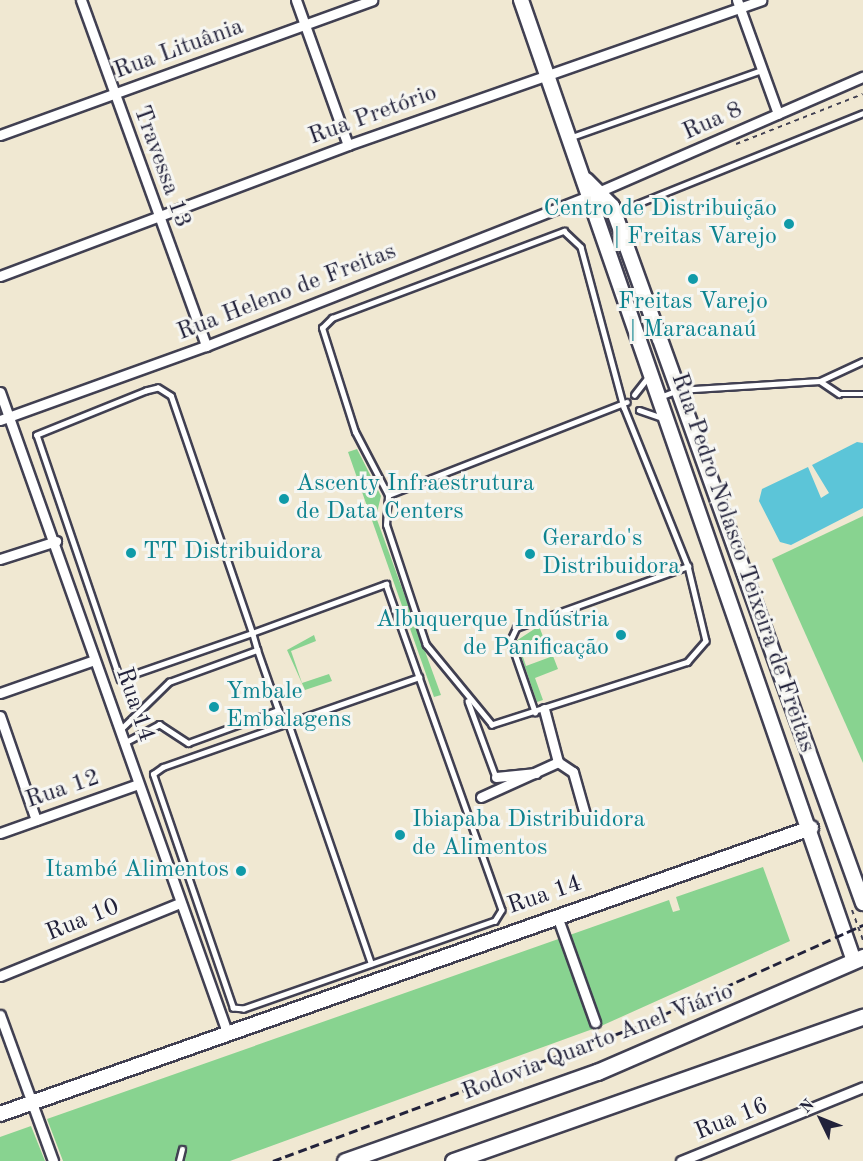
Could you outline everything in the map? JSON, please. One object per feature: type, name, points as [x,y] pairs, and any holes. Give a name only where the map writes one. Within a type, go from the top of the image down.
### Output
[{"type":"highway","name":"Rodovia Quarto Anel Viário","points":[[352,1160],[597,1072],[859,959]]},
{"type":"highway","points":[[453,1161],[863,1017]]},
{"type":"main road","name":"Rua Pedro Nolasco Teixeira de Freitas","points":[[521,0],[568,139],[593,194],[650,369],[859,959]]},
{"type":"main road","name":"Rua Pedro Nolasco Teixeira de Freitas","points":[[593,194],[614,213],[862,900]]},
{"type":"main road","points":[[744,637],[764,631]]},
{"type":"main road","name":"Rua 14","points":[[0,1114],[227,1032],[811,828]]},
{"type":"street","name":"Travessa 13","points":[[81,0],[206,346]]},
{"type":"street","points":[[296,0],[348,145]]},
{"type":"street","name":"Rua Lituânia","points":[[0,135],[372,0]]},
{"type":"street","name":"Rua Pretório","points":[[0,276],[348,145],[546,76],[739,4],[760,0]]},
{"type":"street","points":[[739,4],[778,114],[863,76]]},
{"type":"street","name":"Rua 8","points":[[593,194],[665,165],[778,114]]},
{"type":"street","name":"Rua Heleno de Freitas","points":[[4,419],[206,346],[593,194]]},
{"type":"street","name":"Rua 14","points":[[0,392],[4,419],[56,541],[94,660],[227,1032]]},
{"type":"street","points":[[0,559],[56,541]]},
{"type":"street","points":[[0,693],[94,660]]},
{"type":"street","points":[[539,711],[558,762],[573,772],[586,818]]},
{"type":"street","points":[[0,716],[36,820]]},
{"type":"street","points":[[481,797],[558,762]]},
{"type":"street","points":[[496,777],[536,773]]},
{"type":"street","name":"Rua 12","points":[[0,833],[138,784]]},
{"type":"street","name":"Rua 10","points":[[0,976],[180,903]]},
{"type":"street","points":[[557,916],[595,1022]]},
{"type":"street","points":[[0,1015],[53,1161]]},
{"type":"street","name":"Rua 16","points":[[681,1161],[709,1156],[863,1087]]},
{"type":"lane","points":[[568,139],[762,70]]},
{"type":"lane","points":[[614,213],[863,113]]},
{"type":"lane","points":[[557,232],[571,234],[581,247],[626,406],[688,566],[708,630],[701,650],[687,662],[492,725],[423,639],[386,525],[388,495],[356,432],[322,335],[325,323],[557,232]]},
{"type":"lane","points":[[660,397],[678,390],[820,381],[863,361]]},
{"type":"lane","points":[[634,395],[650,369]]},
{"type":"lane","points":[[820,381],[839,394],[863,393]]},
{"type":"lane","points":[[371,964],[288,723],[278,710],[252,633],[168,392],[146,391],[37,435],[120,679],[252,633],[386,584],[502,910],[495,921],[244,1009],[228,1002],[153,774],[288,723],[419,677]]},
{"type":"lane","points":[[388,495],[626,406]]},
{"type":"lane","points":[[639,410],[670,424]]},
{"type":"lane","points":[[539,711],[510,641],[516,628],[688,566]]},
{"type":"lane","points":[[120,731],[169,682],[257,650]]},
{"type":"lane","points":[[464,690],[496,777]]},
{"type":"lane","points":[[124,743],[159,724],[188,743],[278,710]]},
{"type":"lane","points":[[178,1161],[182,1149]]},
{"type":"path","points":[[730,147],[863,94]]},
{"type":"green space","points":[[357,449],[381,496],[376,517],[441,695],[434,697],[348,452]]},
{"type":"green space","points":[[863,516],[863,763],[772,559]]},
{"type":"green space","points":[[539,626],[544,639],[520,648],[526,666],[553,656],[558,669],[535,678],[543,700],[537,702],[516,641]]},
{"type":"green space","points":[[314,635],[316,641],[291,651],[302,683],[329,674],[332,681],[305,690],[287,650]]},
{"type":"green space","points":[[763,867],[790,941],[601,1026],[230,1161],[63,1161],[47,1119],[669,900],[673,912],[680,910],[676,897]]},
{"type":"green space","points":[[31,1126],[45,1161],[0,1161],[0,1137]]},
{"type":"water","points":[[857,442],[863,443],[863,508],[791,545],[780,542],[759,501],[762,489],[808,467],[821,498],[829,493],[812,465]]},
{"type":"railway","points":[[273,1161],[638,1026],[863,925]]},
{"type":"place","name":"Centro de Distribuição | Freitas Varejo","points":[[789,224]]},
{"type":"place","name":"Freitas Varejo | Maracanaú","points":[[693,279]]},
{"type":"place","name":"Ascenty Infraestrutura de Data Centers","points":[[284,499]]},
{"type":"place","name":"TT Distribuidora","points":[[131,553]]},
{"type":"place","name":"Gerardo's Distribuidora","points":[[530,554]]},
{"type":"place","name":"Albuquerque Indústria de Panificação","points":[[621,635]]},
{"type":"place","name":"Ymbale Embalagens","points":[[214,707]]},
{"type":"place","name":"Ibiapaba Distribuidora de Alimentos","points":[[400,835]]},
{"type":"place","name":"Itambé Alimentos","points":[[241,871]]}]
